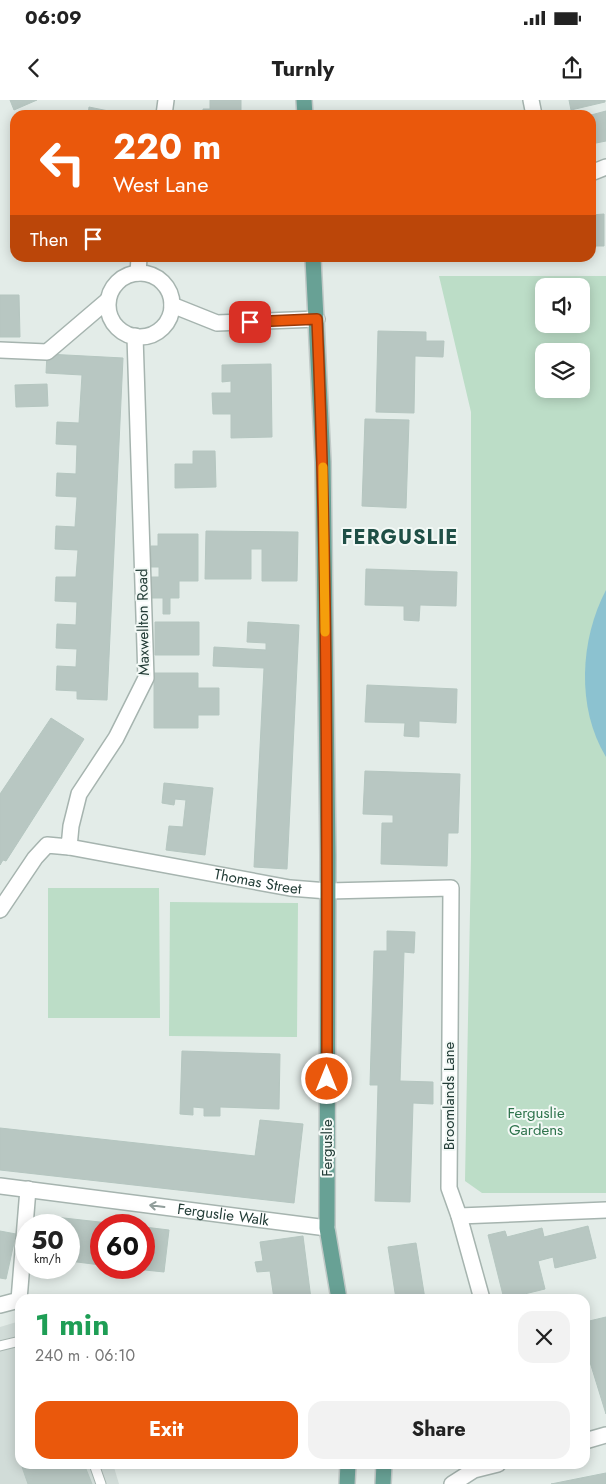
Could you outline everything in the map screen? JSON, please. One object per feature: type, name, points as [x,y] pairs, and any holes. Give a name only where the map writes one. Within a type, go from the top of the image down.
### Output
[{"type":"main road","name":"Ferguslie","points":[[314,262],[323,462],[328,891],[327,1228],[337,1294]]},
{"type":"main road","points":[[347,1484],[348,1469]]},
{"type":"main road","points":[[383,1484],[384,1469]]},
{"type":"street","points":[[138,265],[162,282],[169,291],[172,305],[170,316],[164,326],[155,333],[136,336],[125,333],[113,321],[109,311],[108,300],[112,290],[122,278],[138,265]]},
{"type":"street","points":[[0,350],[47,352],[108,300]]},
{"type":"street","points":[[172,305],[217,323],[317,319]]},
{"type":"street","name":"Maxwellton Road","points":[[69,847],[71,826],[79,794],[116,738],[146,678],[136,336]]},
{"type":"street","points":[[0,910],[35,858],[47,845],[69,847]]},
{"type":"street","name":"Thomas Street","points":[[69,847],[290,888],[328,891],[451,888]]},
{"type":"street","name":"Broomlands Lane","points":[[451,888],[448,1188],[459,1216],[481,1294]]},
{"type":"street","name":"Ferguslie Walk","points":[[0,1186],[327,1228]]},
{"type":"street","points":[[19,1294],[28,1189]]},
{"type":"street","points":[[459,1216],[606,1210]]},
{"type":"street","points":[[0,1305],[15,1301]]},
{"type":"street","points":[[590,1440],[606,1435]]},
{"type":"street","points":[[452,1484],[478,1469]]},
{"type":"lane","points":[[0,1346],[15,1342]]},
{"type":"lane","points":[[96,1469],[101,1484]]},
{"type":"shaded area","points":[[15,1322],[15,1469],[114,1469],[119,1484],[0,1484],[0,1327]]},
{"type":"green space","name":"Ferguslie Gardens","points":[[439,276],[606,276],[606,1193],[482,1193],[465,1181],[471,857],[471,412]]},
{"type":"green space","points":[[48,888],[159,888],[160,1018],[48,1018]]},
{"type":"green space","points":[[170,902],[298,903],[297,1037],[169,1036]]},
{"type":"water","points":[[606,590],[606,757],[596,738],[590,717],[586,696],[585,674],[591,630],[597,609]]},
{"type":"building","points":[[10,100],[37,100],[14,110]]},
{"type":"building","points":[[210,100],[241,100],[241,110],[203,110],[210,109]]},
{"type":"building","points":[[569,100],[605,100],[605,102],[571,110]]},
{"type":"building","points":[[89,107],[104,110],[89,110]]},
{"type":"building","points":[[606,111],[606,141],[596,143],[596,114]]},
{"type":"building","points":[[604,214],[604,246],[596,246],[596,215]]},
{"type":"building","points":[[0,295],[19,295],[20,337],[0,337]]},
{"type":"building","points":[[378,331],[426,332],[426,341],[444,341],[443,357],[415,356],[414,413],[376,412]]},
{"type":"building","points":[[47,354],[123,358],[107,700],[77,699],[77,691],[56,690],[57,666],[76,667],[77,649],[56,648],[57,624],[76,625],[77,602],[55,601],[56,577],[76,577],[78,550],[55,549],[56,526],[75,527],[77,497],[56,496],[57,473],[76,474],[77,445],[56,444],[57,422],[79,423],[82,375],[46,373]]},
{"type":"building","points":[[271,364],[272,437],[231,438],[231,414],[213,414],[212,393],[231,393],[231,381],[222,382],[222,365]]},
{"type":"building","points":[[47,384],[48,406],[16,407],[15,385]]},
{"type":"building","points":[[365,419],[409,420],[406,508],[362,506]]},
{"type":"building","points":[[193,451],[215,451],[216,487],[175,488],[175,464],[193,464]]},
{"type":"building","points":[[206,531],[298,532],[297,581],[262,581],[262,549],[251,549],[251,579],[205,579]]},
{"type":"building","points":[[158,534],[198,534],[198,581],[179,581],[179,598],[170,598],[170,614],[163,614],[163,598],[149,598],[150,577],[159,577],[159,567],[151,567],[151,546],[158,546]]},
{"type":"building","points":[[366,569],[457,572],[456,606],[420,605],[419,621],[404,620],[404,606],[365,605]]},
{"type":"building","points":[[155,622],[199,622],[199,655],[155,655]]},
{"type":"building","points":[[248,622],[299,625],[287,869],[254,867],[264,668],[213,666],[214,647],[266,650],[266,643],[247,642]]},
{"type":"building","points":[[154,673],[198,673],[198,688],[219,688],[219,715],[198,715],[198,728],[154,728]]},
{"type":"building","points":[[367,685],[457,689],[456,723],[419,721],[419,737],[404,736],[405,723],[365,722]]},
{"type":"building","points":[[51,718],[84,739],[6,861],[3,860],[0,865],[0,794]]},
{"type":"building","points":[[365,771],[460,774],[458,833],[448,833],[447,866],[381,864],[382,823],[393,823],[393,815],[363,814]]},
{"type":"building","points":[[164,783],[213,788],[205,855],[166,850],[169,826],[183,827],[186,800],[175,799],[174,805],[162,803]]},
{"type":"building","points":[[387,931],[415,932],[414,953],[404,952],[400,1081],[433,1082],[433,1104],[413,1103],[410,1202],[375,1201],[378,1085],[370,1085],[374,951],[387,951]]},
{"type":"building","points":[[182,1051],[280,1054],[279,1109],[220,1107],[220,1116],[204,1116],[204,1108],[193,1107],[193,1115],[180,1114]]},
{"type":"building","points":[[260,1120],[303,1124],[294,1203],[0,1170],[0,1128],[255,1156]]},
{"type":"building","points":[[80,1220],[90,1221],[90,1264],[80,1262]]},
{"type":"building","points":[[588,1226],[596,1258],[555,1268],[553,1257],[538,1261],[545,1289],[524,1294],[503,1294],[488,1235],[505,1231],[507,1237],[542,1228],[544,1237]]},
{"type":"building","points":[[155,1228],[169,1230],[164,1272],[155,1271]]},
{"type":"building","points":[[0,1231],[15,1234],[15,1238],[6,1279],[0,1278]]},
{"type":"building","points":[[303,1236],[310,1294],[273,1294],[270,1271],[257,1272],[255,1262],[263,1261],[260,1242]]},
{"type":"building","points":[[416,1243],[424,1294],[395,1294],[388,1247]]},
{"type":"building","points":[[606,1317],[606,1414],[590,1362],[590,1321]]},
{"type":"building","points":[[23,1469],[86,1469],[92,1484],[28,1484]]},
{"type":"building","points":[[606,1473],[606,1484],[551,1484]]},
{"type":"slow traffic","points":[[323,467],[325,632]]},
{"type":"district","name":"FERGUSLIE","points":[[400,537]]},
{"type":"route","points":[[250,322],[317,319],[323,462],[326,680],[328,855],[327,1079]]}]
